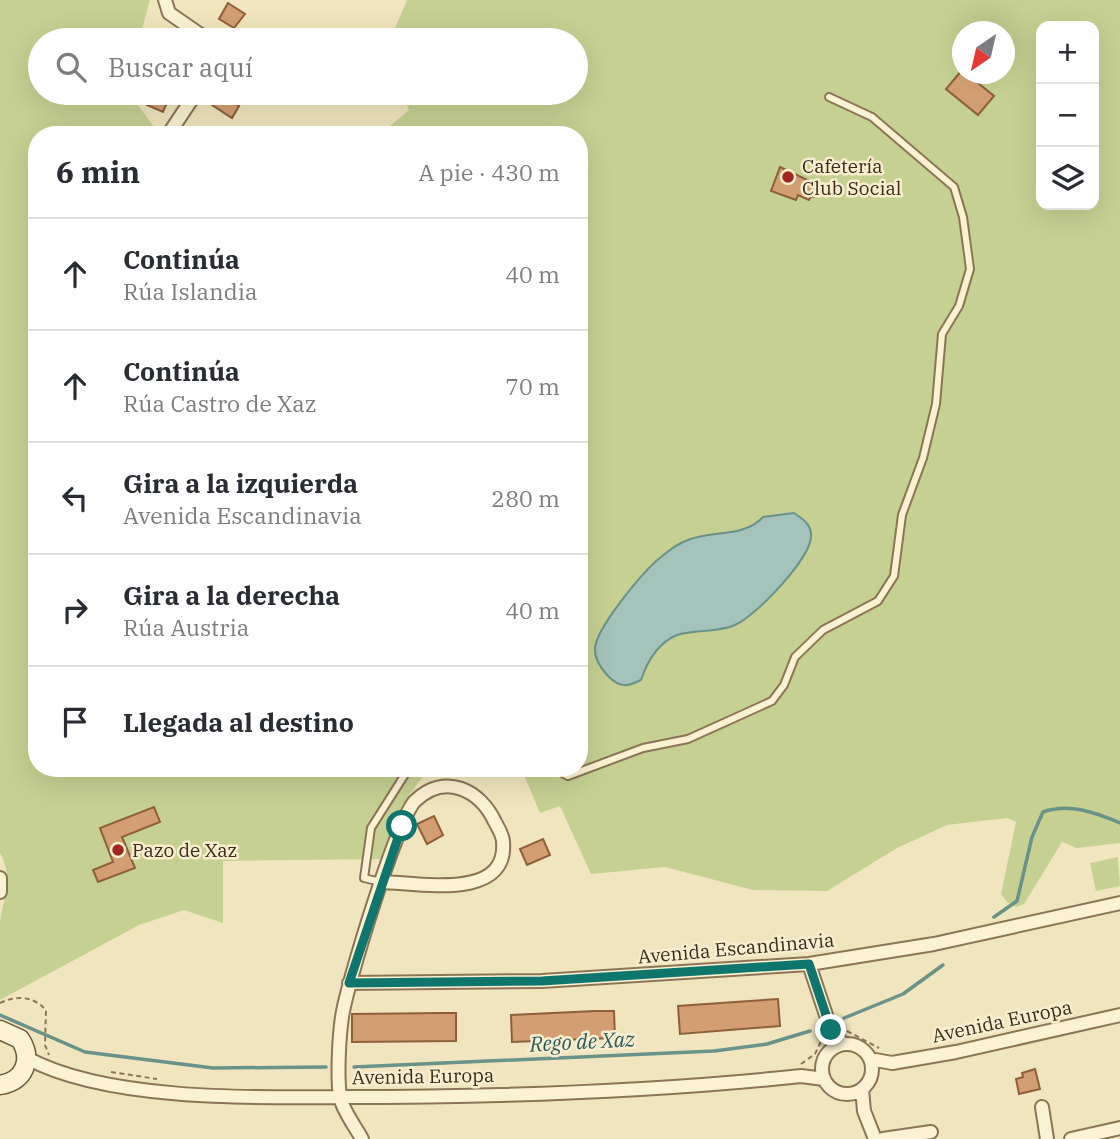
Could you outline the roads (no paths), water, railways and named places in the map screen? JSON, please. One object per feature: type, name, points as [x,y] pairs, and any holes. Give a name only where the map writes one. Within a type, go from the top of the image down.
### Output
[{"type":"street","points":[[166,0],[169,13],[191,28]]},
{"type":"street","points":[[174,126],[188,105]]},
{"type":"street","points":[[362,1139],[340,1097],[341,1018],[349,983],[382,882],[414,802],[429,792],[450,786],[475,793],[489,808],[503,840],[502,862],[491,875],[474,885],[382,882]]},
{"type":"street","points":[[0,878],[0,892]]},
{"type":"street","name":"Avenida Escandinavia","points":[[349,983],[542,981],[809,964],[934,944],[1120,903]]},
{"type":"street","points":[[809,964],[838,1047]]},
{"type":"street","name":"Avenida Europa","points":[[872,1073],[892,1063],[1011,1041],[1120,1015]]},
{"type":"street","points":[[0,1030],[20,1039],[25,1065],[10,1083],[0,1085]]},
{"type":"street","points":[[838,1047],[859,1047],[870,1059],[872,1073],[856,1091],[832,1089],[823,1073],[824,1058],[838,1047]]},
{"type":"street","name":"Avenida Europa","points":[[870,1059],[892,1063]]},
{"type":"street","name":"Avenida Europa","points":[[25,1065],[51,1065],[110,1084],[197,1095],[340,1097],[605,1090],[800,1071],[823,1073]]},
{"type":"street","points":[[856,1091],[875,1139]]},
{"type":"street","points":[[1042,1107],[1047,1139]]},
{"type":"street","points":[[1071,1139],[1120,1128]]},
{"type":"street","points":[[883,1139],[931,1132]]},
{"type":"lane","points":[[588,770],[643,748],[688,739],[772,701],[784,685],[795,657],[823,630],[878,601],[894,576],[902,515],[923,458],[936,404],[942,334],[959,306],[970,269],[963,217],[954,187],[872,117],[829,97]]},
{"type":"lane","points":[[382,882],[365,878],[371,828],[403,777]]},
{"type":"water","points":[[794,513],[804,520],[810,529],[808,547],[792,572],[756,611],[735,625],[684,633],[670,638],[654,654],[641,680],[628,685],[616,683],[608,676],[595,652],[600,634],[624,597],[661,557],[674,547],[697,537],[737,531],[755,524],[763,517]]},
{"type":"waterway","name":"Rego de Xaz","points":[[994,917],[1017,901],[1032,837],[1043,812],[1062,808],[1082,810],[1120,823]]},
{"type":"waterway","name":"Rego de Xaz","points":[[844,1018],[903,994],[943,965]]},
{"type":"waterway","name":"Rego de Xaz","points":[[0,1015],[85,1052],[213,1068],[326,1067]]},
{"type":"waterway","name":"Rego de Xaz","points":[[354,1067],[714,1051],[767,1044],[810,1031]]},
{"type":"place","name":"Cafetería Club Social","points":[[788,177]]},
{"type":"place","name":"Pazo de Xaz","points":[[118,850]]}]
